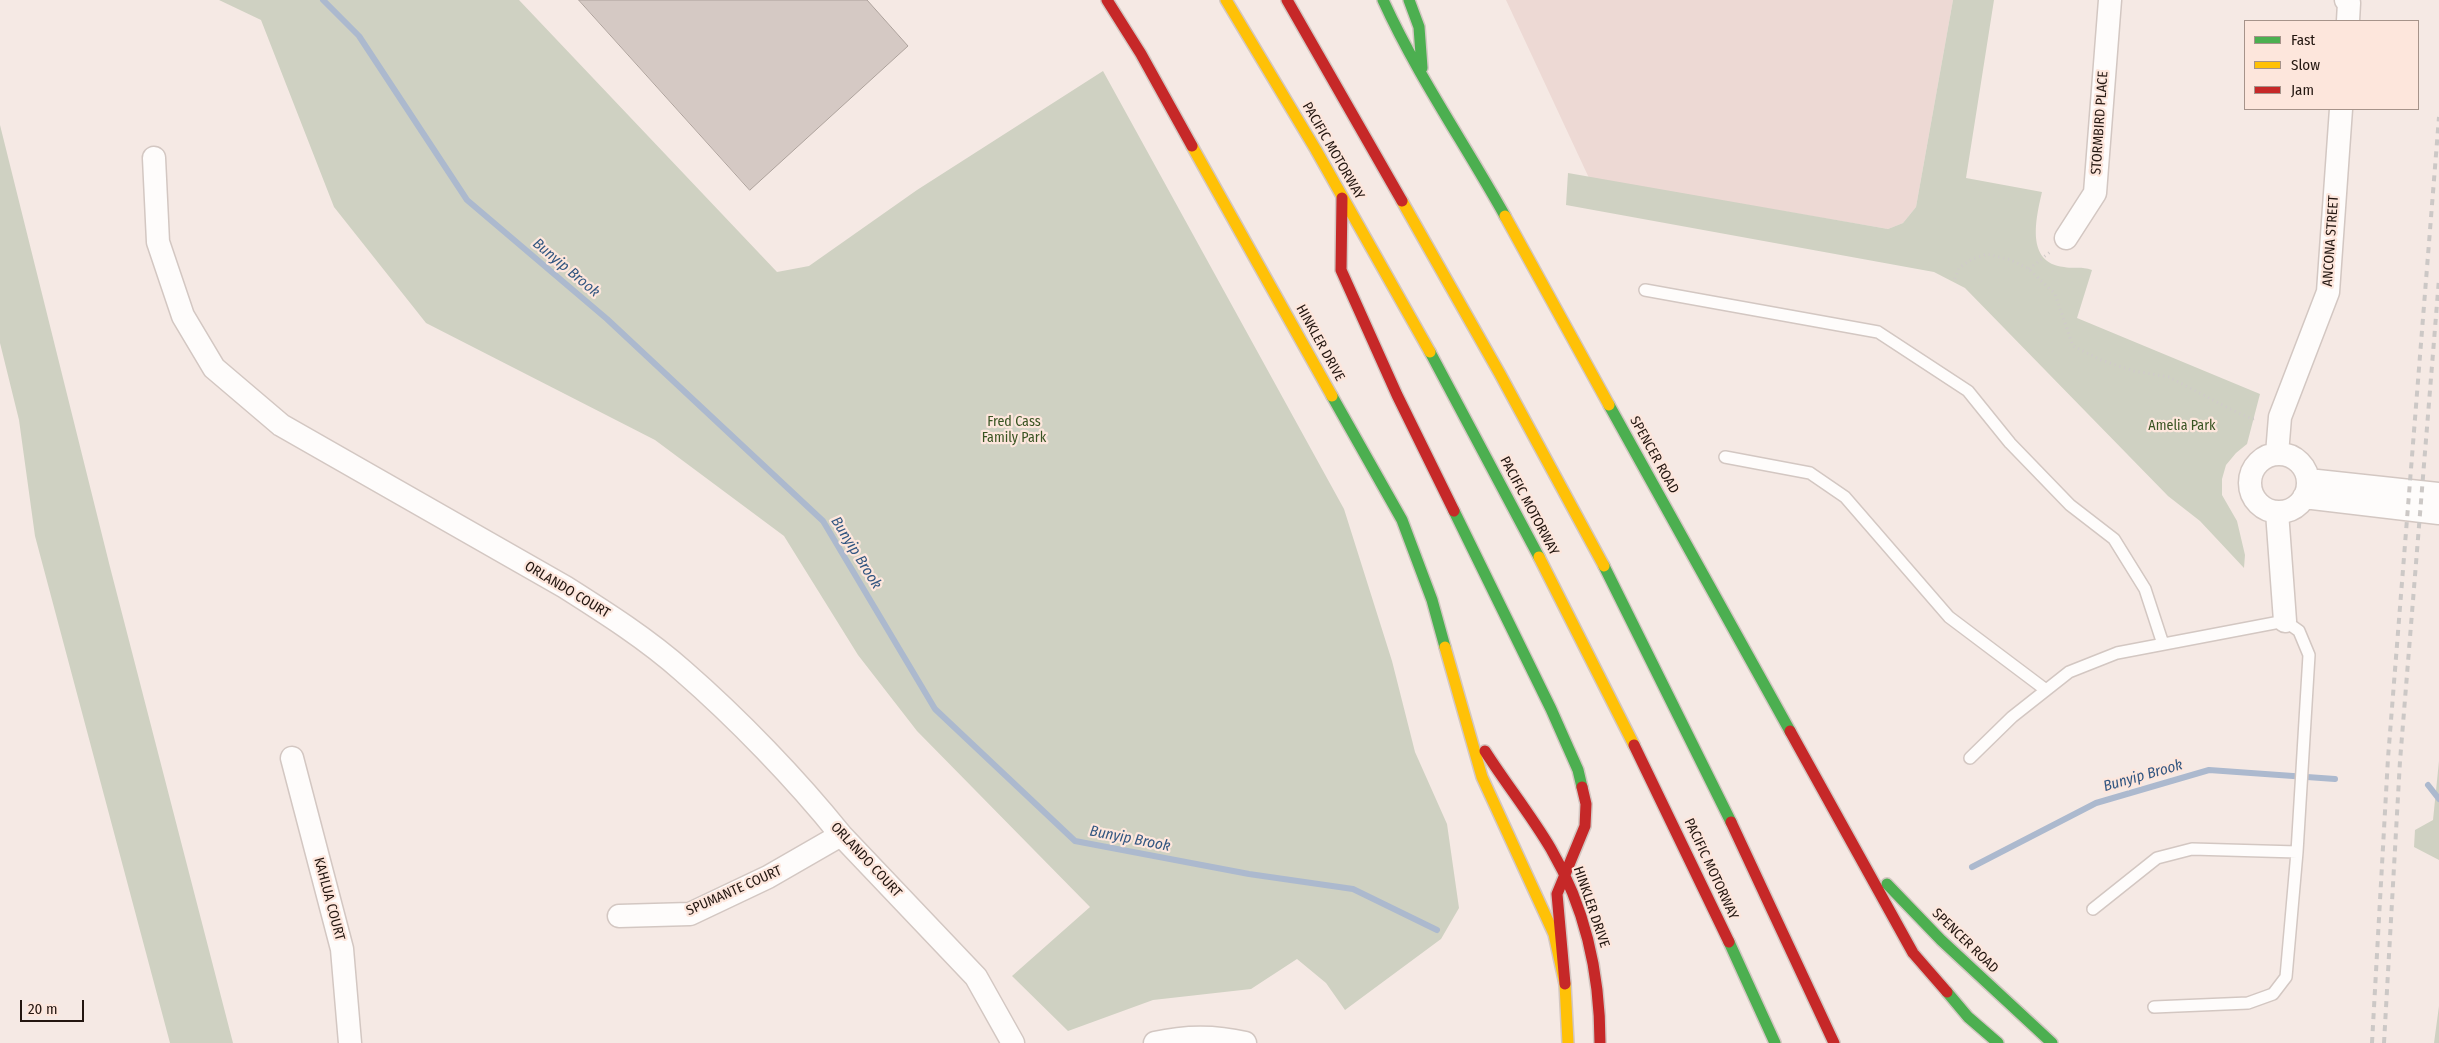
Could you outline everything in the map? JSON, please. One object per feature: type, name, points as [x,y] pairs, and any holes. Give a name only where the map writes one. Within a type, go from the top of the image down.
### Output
[{"type":"main road","name":"HINKLER DRIVE","points":[[1107,0],[1141,54],[1389,493],[1402,520],[1432,600],[1477,764],[1486,789],[1547,915],[1558,950],[1565,984],[1568,1043]]},
{"type":"main road","name":"PACIFIC MOTORWAY","points":[[1226,0],[1342,196],[1502,486],[1638,749],[1775,1043]]},
{"type":"main road","points":[[1287,0],[1468,315],[1570,501],[1665,686],[1834,1043]]},
{"type":"main road","name":"SPENCER ROAD","points":[[1383,0],[1400,37],[1422,70],[1861,856],[1913,953],[1968,1017],[1998,1043]]},
{"type":"main road","name":"SPENCER ROAD","points":[[1409,0],[1419,27],[1422,70]]},
{"type":"main road","points":[[1342,196],[1341,270],[1396,395],[1551,709],[1578,770],[1586,804],[1586,818],[1579,845],[1557,894],[1565,984]]},
{"type":"main road","name":"HINKLER DRIVE","points":[[1466,719],[1499,774],[1540,831],[1565,873],[1584,925],[1593,961],[1600,1002],[1600,1043]]},
{"type":"main road","name":"SPENCER ROAD","points":[[1861,856],[1941,940],[2052,1043]]},
{"type":"main road","points":[[1968,1017],[1989,1043]]},
{"type":"street","name":"STORMBIRD PLACE","points":[[2066,238],[2095,192],[2110,0]]},
{"type":"street","points":[[2346,0],[2349,3],[2348,20]]},
{"type":"street","name":"ANCONA STREET","points":[[2277,454],[2280,417],[2328,292],[2341,110]]},
{"type":"street","name":"ORLANDO COURT","points":[[154,158],[158,242],[183,316],[214,368],[281,425],[565,587],[633,633],[682,670],[726,711],[976,977],[1013,1043]]},
{"type":"street","points":[[2277,454],[2286,454],[2301,463],[2306,488],[2293,508],[2277,512],[2268,510],[2260,504],[2250,488],[2253,469],[2267,456],[2277,454]]},
{"type":"street","points":[[2306,488],[2439,494]]},
{"type":"street","points":[[2306,488],[2439,513]]},
{"type":"street","points":[[2277,512],[2285,622]]},
{"type":"street","name":"KAHLUA COURT","points":[[292,758],[342,949],[350,1043]]},
{"type":"street","name":"SPUMANTE COURT","points":[[619,916],[653,917],[690,914],[768,877],[841,835]]},
{"type":"street","points":[[1155,1043],[1187,1038],[1210,1038],[1245,1043]]},
{"type":"lane","points":[[1645,290],[1878,332],[1968,391],[2010,443],[2070,505],[2114,539],[2145,589],[2163,644]]},
{"type":"lane","points":[[1725,457],[1810,473],[1845,497],[1949,617],[2046,690]]},
{"type":"lane","points":[[1970,758],[2012,717],[2069,672],[2117,653],[2285,622],[2299,630],[2309,655],[2297,852],[2286,977],[2273,994],[2248,1004],[2154,1007]]},
{"type":"lane","points":[[2093,909],[2156,858],[2192,849],[2297,852]]},
{"type":"path","points":[[2029,269],[2066,238]]},
{"type":"path","points":[[1955,279],[1959,268],[1972,259],[1987,254],[2011,260],[2029,269],[2055,294],[2073,346],[2101,360],[2134,371],[2169,377],[2194,392],[2252,418],[2280,417]]},
{"type":"shaded area","points":[[1506,0],[1953,0],[1916,207],[1903,223],[1888,229],[1589,178]]},
{"type":"green space","name":"Fred Cass Family Park","points":[[219,0],[519,0],[777,272],[809,266],[917,190],[1103,71],[1344,509],[1392,661],[1415,752],[1447,824],[1459,908],[1441,939],[1345,1010],[1326,983],[1297,959],[1251,989],[1153,1000],[1068,1031],[1012,976],[1090,907],[917,731],[858,655],[784,536],[655,440],[426,323],[334,207],[261,20]]},
{"type":"green space","name":"Amelia Park","points":[[1953,0],[1994,0],[1966,178],[2042,192],[2037,214],[2036,238],[2038,248],[2043,257],[2052,264],[2092,270],[2077,318],[2260,394],[2247,444],[2226,465],[2222,479],[2222,495],[2237,521],[2245,555],[2244,568],[2200,521],[2168,496],[1965,288],[1934,272],[1566,205],[1568,173],[1888,229],[1903,223],[1916,207]]},
{"type":"green space","points":[[0,125],[110,567],[233,1043],[170,1043],[35,536],[19,420],[0,343]]},
{"type":"green space","points":[[2439,761],[2439,860],[2414,847],[2415,830],[2433,820]]},
{"type":"green space","points":[[2439,1006],[2439,1043],[2434,1043]]},
{"type":"building","points":[[579,0],[867,0],[908,46],[750,190]]},
{"type":"waterway","name":"Bunyip Brook","points":[[323,0],[359,36],[467,200],[607,319],[823,521],[935,709],[1075,841],[1249,874],[1353,889],[1437,930]]},
{"type":"waterway","name":"Bunyip Brook","points":[[1972,867],[2096,803],[2209,770],[2335,779]]},
{"type":"waterway","name":"Bunyip Brook","points":[[2428,785],[2439,799]]},
{"type":"railway","points":[[2372,1043],[2388,758],[2439,117]]},
{"type":"railway","points":[[2384,1043],[2400,761],[2439,279]]},
{"type":"traffic: fast","points":[[1383,0],[1426,82],[1505,216]]},
{"type":"traffic: fast","points":[[1409,0],[1419,27],[1422,68]]},
{"type":"traffic: fast","points":[[1430,352],[1539,557]]},
{"type":"traffic: fast","points":[[1332,396],[1402,520],[1432,600],[1445,647]]},
{"type":"traffic: fast","points":[[1609,405],[1790,731]]},
{"type":"traffic: fast","points":[[1454,511],[1551,709],[1578,770],[1582,787]]},
{"type":"traffic: fast","points":[[1604,566],[1731,822]]},
{"type":"traffic: fast","points":[[1887,884],[1941,940],[2052,1043]]},
{"type":"traffic: fast","points":[[1729,942],[1775,1043]]},
{"type":"traffic: fast","points":[[1947,992],[1968,1017],[1998,1043]]},
{"type":"traffic: slow","points":[[1226,0],[1316,150],[1430,352]]},
{"type":"traffic: slow","points":[[1192,146],[1332,396]]},
{"type":"traffic: slow","points":[[1402,201],[1500,374],[1604,566]]},
{"type":"traffic: slow","points":[[1505,216],[1609,405]]},
{"type":"traffic: slow","points":[[1539,557],[1634,745]]},
{"type":"traffic: slow","points":[[1445,647],[1482,777],[1554,934],[1565,984],[1568,1043]]},
{"type":"traffic: jam","points":[[1107,0],[1141,54],[1192,146]]},
{"type":"traffic: jam","points":[[1287,0],[1402,201]]},
{"type":"traffic: jam","points":[[1342,198],[1341,270],[1397,395],[1454,511]]},
{"type":"traffic: jam","points":[[1790,731],[1913,953],[1947,992]]},
{"type":"traffic: jam","points":[[1634,745],[1729,942]]},
{"type":"traffic: jam","points":[[1485,751],[1551,849],[1573,895],[1582,919],[1594,967],[1600,1043]]},
{"type":"traffic: jam","points":[[1565,984],[1557,894],[1585,826],[1586,804],[1582,787]]},
{"type":"traffic: jam","points":[[1731,822],[1834,1043]]}]
